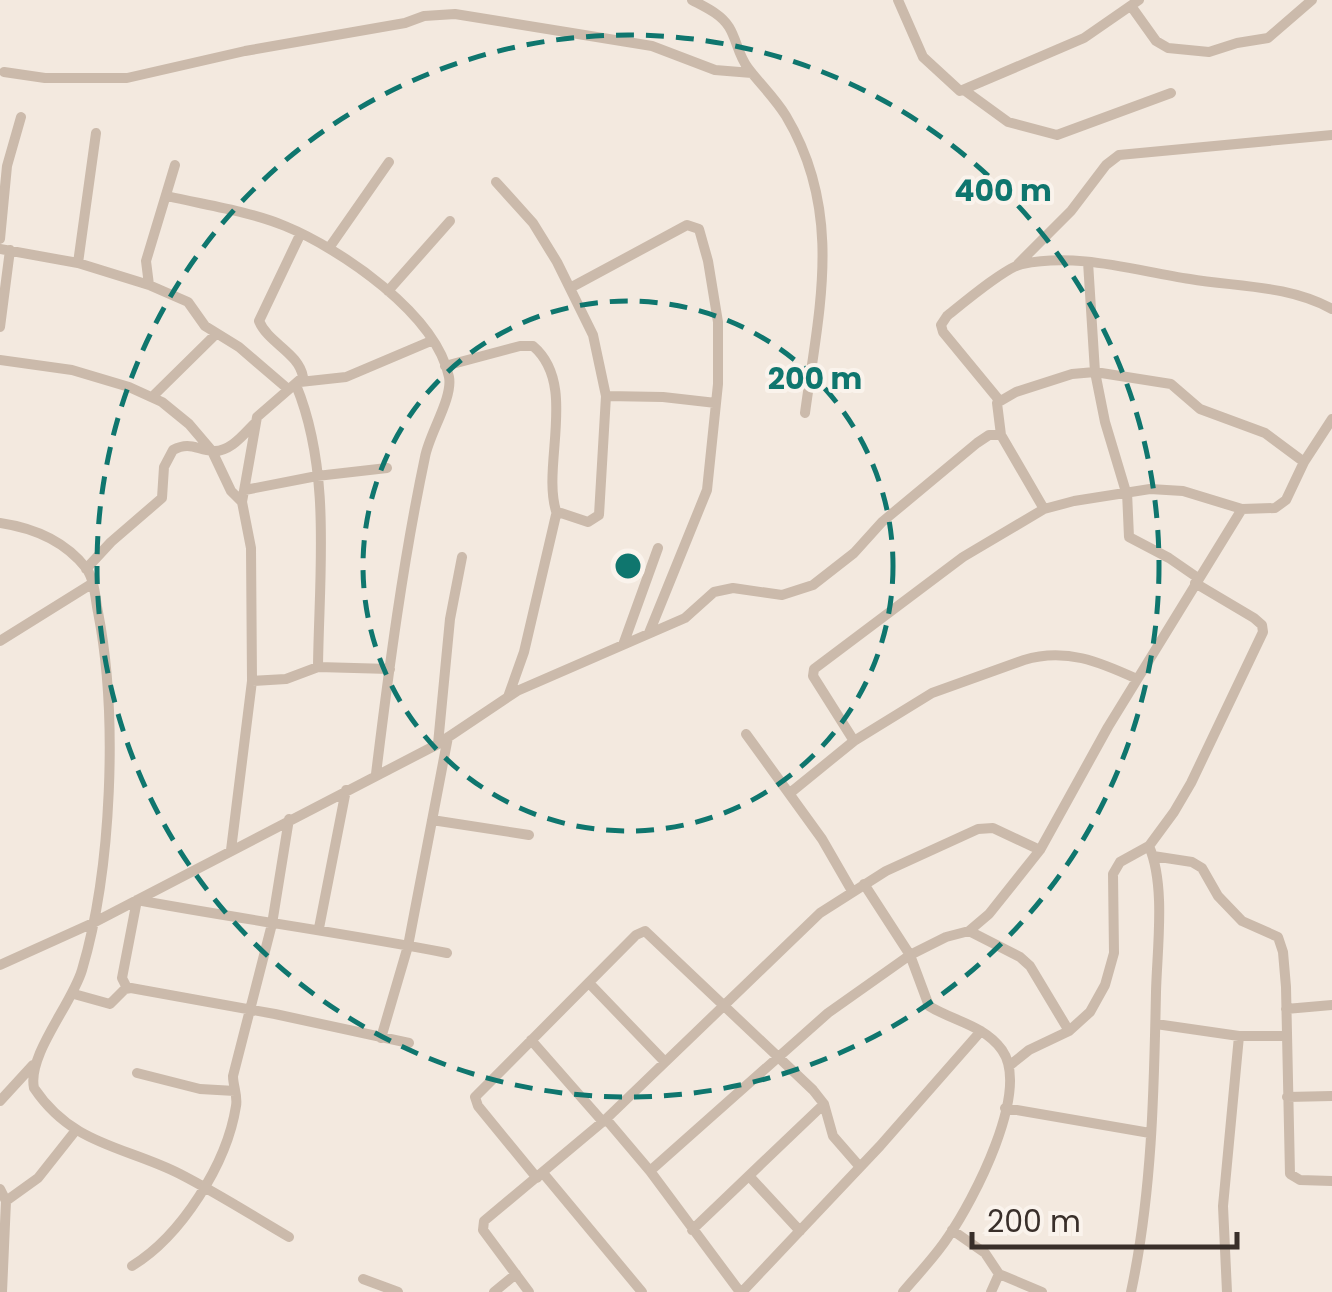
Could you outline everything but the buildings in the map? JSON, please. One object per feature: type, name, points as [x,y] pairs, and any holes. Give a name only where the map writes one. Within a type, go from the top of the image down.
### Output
[{"type":"street","points":[[692,0],[729,26],[739,55],[786,116],[821,207],[825,237],[823,269],[805,414]]},
{"type":"street","points":[[898,0],[923,57],[956,89],[964,90],[1008,122],[1057,135],[1171,93]]},
{"type":"street","points":[[964,90],[1084,38],[1135,3],[1156,41],[1168,48],[1209,52],[1268,38],[1312,0]]},
{"type":"street","points":[[4,72],[45,78],[127,78],[245,51],[406,23],[424,16],[455,14],[652,46],[715,70],[752,73]]},
{"type":"street","points":[[0,239],[7,166],[21,117]]},
{"type":"street","points":[[78,263],[96,133]]},
{"type":"street","points":[[998,400],[941,325],[947,316],[1018,264],[1071,211],[1106,165],[1119,156],[1332,135]]},
{"type":"street","points":[[329,248],[389,162]]},
{"type":"street","points":[[149,285],[146,261],[175,165]]},
{"type":"street","points":[[496,182],[533,223],[570,288],[593,335],[606,396],[599,515],[588,522],[557,514]]},
{"type":"street","points":[[167,196],[280,224],[348,258],[388,292],[432,341],[445,366],[448,393],[425,454],[376,774]]},
{"type":"street","points":[[388,292],[450,220]]},
{"type":"street","points":[[570,288],[687,225],[699,229],[716,309],[716,403],[707,490],[649,634]]},
{"type":"street","points":[[295,386],[301,368],[264,332],[259,321],[300,234]]},
{"type":"street","points":[[0,327],[5,249],[78,263],[188,302],[204,326],[295,386],[313,436],[317,476],[318,667]]},
{"type":"street","points":[[1018,264],[1052,260],[1088,262],[1287,291],[1332,309]]},
{"type":"street","points":[[1088,262],[1095,372],[1104,422],[1126,492],[1129,538],[1264,628],[1191,783],[1151,851],[1158,940],[1156,1024],[1150,1133],[1137,1263],[1130,1292]]},
{"type":"street","points":[[152,397],[216,334]]},
{"type":"street","points":[[231,850],[252,681],[251,548],[244,496],[257,417],[295,386],[346,377],[432,341]]},
{"type":"street","points":[[445,366],[533,346],[542,355],[555,400],[557,442],[552,499],[557,514],[524,652],[507,698]]},
{"type":"street","points":[[0,360],[72,370],[129,386],[152,397],[189,424],[212,452],[231,491],[244,496],[317,476],[387,468]]},
{"type":"street","points":[[998,400],[1044,381],[1095,372],[1170,384],[1200,409],[1265,433],[1304,462]]},
{"type":"street","points":[[606,396],[716,403]]},
{"type":"street","points":[[998,400],[996,410],[1002,434],[1044,509]]},
{"type":"street","points":[[854,741],[813,676],[814,669],[964,557],[1044,509],[1126,492],[1183,490],[1242,509],[1281,505],[1332,419]]},
{"type":"street","points":[[86,569],[162,498],[164,467],[174,450],[182,446],[200,446],[212,452],[228,448],[255,424]]},
{"type":"street","points":[[0,965],[92,923],[443,741],[529,685],[694,613],[714,592],[752,589],[782,595],[814,585],[978,442],[988,435],[1002,434]]},
{"type":"street","points":[[650,1170],[828,1014],[910,955],[969,930],[989,914],[1040,850],[1137,679],[1242,509]]},
{"type":"street","points":[[0,524],[42,532],[86,569],[106,656],[109,724],[108,792],[92,923],[74,994],[36,1061],[0,1101]]},
{"type":"street","points":[[623,646],[658,548]]},
{"type":"street","points":[[381,1038],[408,946],[432,820],[443,741],[450,618],[462,556]]},
{"type":"street","points":[[0,642],[92,583]]},
{"type":"street","points":[[790,793],[854,741],[932,693],[1038,656],[1086,658],[1137,679]]},
{"type":"street","points":[[252,681],[286,679],[318,667],[390,670]]},
{"type":"street","points":[[746,734],[790,793],[852,891]]},
{"type":"street","points":[[320,928],[346,790]]},
{"type":"street","points":[[132,1266],[167,1241],[204,1188],[235,1112],[233,1076],[272,924],[290,820]]},
{"type":"street","points":[[432,820],[529,835]]},
{"type":"street","points":[[529,1292],[483,1224],[605,1120],[820,913],[927,850],[978,829],[993,828],[1040,850]]},
{"type":"street","points":[[1009,1066],[1029,1050],[1069,1031],[1090,1012],[1105,985],[1114,953],[1113,874],[1120,862],[1151,851],[1192,862],[1208,875],[1218,896],[1242,921],[1278,936],[1283,952],[1286,1010],[1290,1174],[1300,1180],[1332,1181]]},
{"type":"street","points":[[864,884],[910,955],[930,1006],[981,1030],[1003,1051],[1009,1066],[1006,1108],[988,1164],[952,1230],[904,1292]]},
{"type":"street","points":[[137,900],[272,924],[320,928],[447,953]]},
{"type":"street","points":[[127,988],[122,978],[137,900]]},
{"type":"street","points":[[642,1292],[475,1100],[645,930],[780,1056],[824,1104],[832,1136],[860,1167]]},
{"type":"street","points":[[969,930],[1030,966],[1069,1031]]},
{"type":"street","points":[[589,983],[666,1062]]},
{"type":"street","points":[[74,994],[110,1004],[127,988]]},
{"type":"street","points":[[127,988],[251,1009],[409,1043]]},
{"type":"street","points":[[1286,1010],[1332,1005]]},
{"type":"street","points":[[1156,1024],[1239,1036],[1286,1036]]},
{"type":"street","points":[[532,1040],[650,1170],[741,1292],[860,1167],[981,1030]]},
{"type":"street","points":[[1227,1292],[1223,1206],[1239,1036]]},
{"type":"street","points":[[36,1061],[34,1088],[76,1130],[204,1188],[289,1237]]},
{"type":"street","points":[[137,1073],[200,1089],[235,1091]]},
{"type":"street","points":[[1287,1097],[1332,1096]]},
{"type":"street","points":[[692,1230],[824,1104]]},
{"type":"street","points":[[1006,1108],[1150,1133]]},
{"type":"street","points":[[2,1292],[3,1195],[38,1178],[76,1130]]},
{"type":"street","points":[[750,1176],[800,1231]]},
{"type":"street","points":[[952,1230],[985,1252],[999,1274],[1042,1292]]},
{"type":"street","points":[[494,1292],[516,1274]]},
{"type":"street","points":[[991,1292],[999,1274]]},
{"type":"street","points":[[363,1279],[398,1292]]}]
